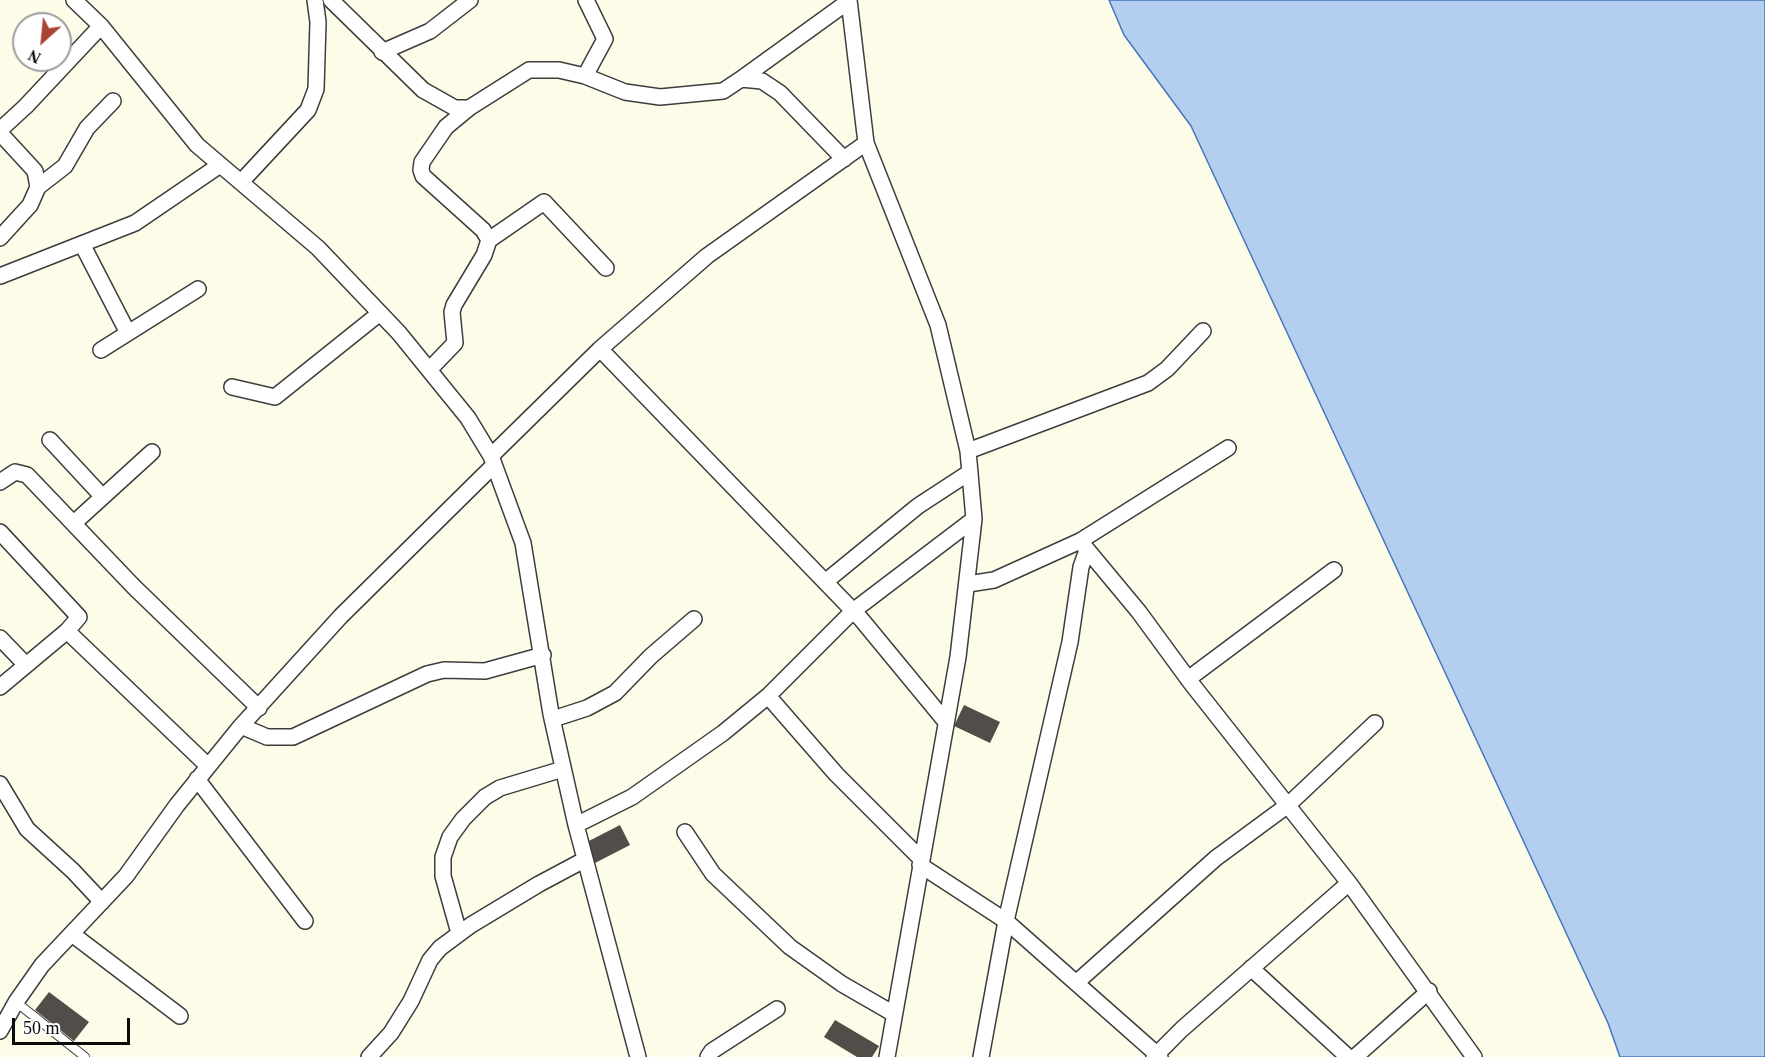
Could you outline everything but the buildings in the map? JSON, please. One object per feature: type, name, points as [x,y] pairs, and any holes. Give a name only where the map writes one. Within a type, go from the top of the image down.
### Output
[{"type":"street","points":[[74,0],[101,26],[197,145],[318,248],[380,313],[468,418],[493,460],[523,543],[563,769],[584,860],[638,1057]]},
{"type":"street","points":[[241,182],[308,110],[316,89],[318,22],[315,0]]},
{"type":"street","points":[[331,0],[423,90],[455,108],[469,108]]},
{"type":"street","points":[[382,52],[430,31],[471,0]]},
{"type":"street","points":[[585,76],[605,39],[586,0]]},
{"type":"street","points":[[489,240],[483,230],[428,182],[421,170],[426,155],[446,127],[469,108],[530,70],[559,70],[585,76],[625,92],[660,98],[723,91],[849,1],[866,143],[938,325],[968,451],[974,519],[968,584],[946,722],[887,1057]]},
{"type":"street","points":[[38,187],[35,171],[0,131],[101,26]]},
{"type":"street","points":[[741,79],[762,81],[770,86],[844,159]]},
{"type":"street","points":[[0,238],[30,205],[38,187],[65,166],[87,128],[113,101]]},
{"type":"street","points":[[0,1032],[16,1002],[42,965],[126,876],[197,779],[241,726],[342,616],[600,350],[707,256],[866,143]]},
{"type":"street","points":[[0,276],[135,223],[220,165]]},
{"type":"street","points":[[429,370],[455,343],[452,312],[454,304],[484,255],[489,240],[544,202],[606,268]]},
{"type":"street","points":[[82,244],[128,333]]},
{"type":"street","points":[[101,350],[198,289]]},
{"type":"street","points":[[232,387],[275,396],[380,313]]},
{"type":"street","points":[[968,451],[1148,383],[1167,369],[1203,331]]},
{"type":"street","points":[[600,350],[853,611],[946,722]]},
{"type":"street","points":[[50,440],[102,496]]},
{"type":"street","points":[[968,584],[994,580],[1084,546],[1228,448]]},
{"type":"street","points":[[74,523],[152,452]]},
{"type":"street","points":[[0,482],[15,472],[27,475],[134,587],[259,708]]},
{"type":"street","points":[[825,582],[918,506],[970,472]]},
{"type":"street","points":[[576,825],[632,797],[723,733],[768,696],[853,611],[974,519]]},
{"type":"street","points":[[0,532],[79,614],[78,620],[67,631],[0,687]]},
{"type":"street","points":[[1084,546],[1349,883],[1429,991],[1474,1057]]},
{"type":"street","points":[[981,1057],[1006,921],[1070,642],[1084,546]]},
{"type":"street","points":[[1188,679],[1334,570]]},
{"type":"street","points":[[553,719],[587,708],[615,693],[651,656],[694,619]]},
{"type":"street","points":[[67,631],[208,766]]},
{"type":"street","points":[[0,638],[26,665]]},
{"type":"street","points":[[241,726],[267,736],[293,737],[427,674],[444,670],[485,671],[543,655]]},
{"type":"street","points":[[768,696],[836,774],[921,862],[1006,921],[1157,1056],[1251,968],[1349,883]]},
{"type":"street","points":[[1076,983],[1216,858],[1288,805],[1375,723]]},
{"type":"street","points":[[459,933],[443,876],[443,857],[450,837],[474,806],[492,792],[563,769]]},
{"type":"street","points":[[197,779],[305,921]]},
{"type":"street","points":[[0,784],[27,829],[74,871],[102,902]]},
{"type":"street","points":[[685,832],[713,874],[789,947],[842,984],[894,1014]]},
{"type":"street","points":[[369,1057],[391,1033],[411,1001],[430,960],[440,948],[459,933],[539,884],[584,860]]},
{"type":"street","points":[[72,934],[180,1016]]},
{"type":"street","points":[[1251,968],[1348,1057]]},
{"type":"street","points":[[1355,1057],[1429,991]]},
{"type":"street","points":[[708,1057],[712,1052],[777,1009]]},
{"type":"lane","points":[[16,1002],[85,1057]]},
{"type":"water","points":[[1109,0],[1765,0],[1765,1057],[1620,1057],[1608,1023],[1191,126],[1124,35]]}]
